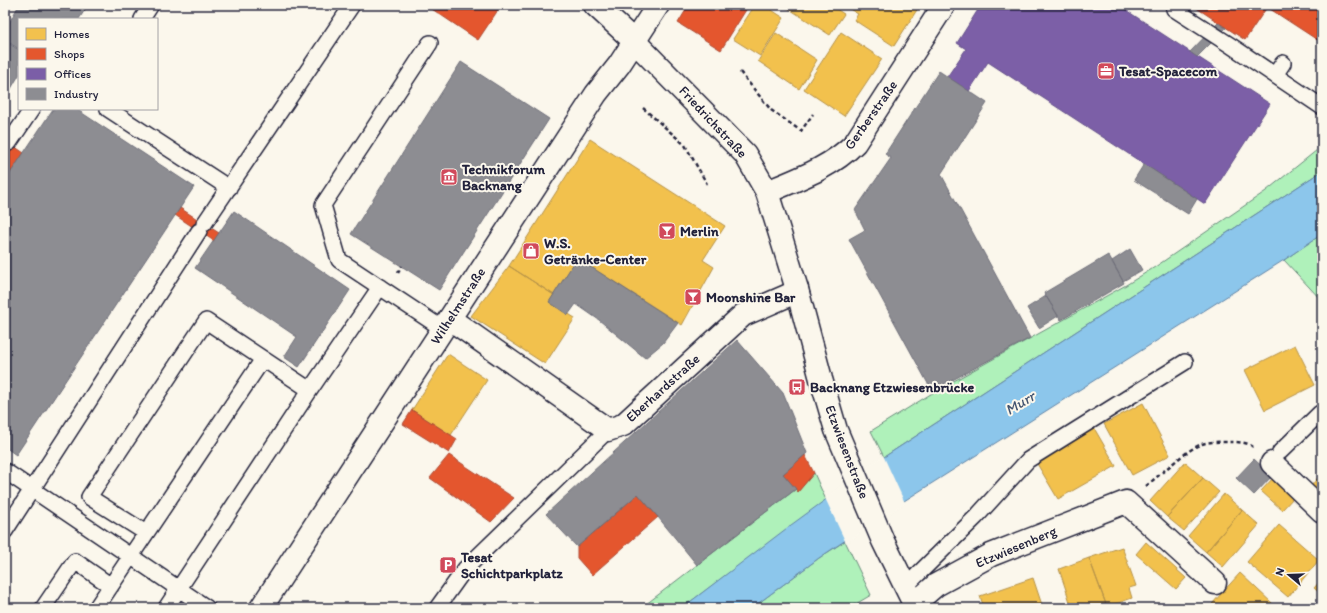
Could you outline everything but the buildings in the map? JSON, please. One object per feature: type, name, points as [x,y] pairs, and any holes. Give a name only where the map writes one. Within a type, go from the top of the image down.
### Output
[{"type":"street","name":"Friedrichstraße","points":[[594,5],[634,40],[745,154],[767,192],[797,290]]},
{"type":"street","name":"Wilhelmstraße","points":[[261,608],[596,94],[619,65],[658,5]]},
{"type":"street","name":"Gerberstraße","points":[[767,192],[810,174],[846,153],[855,143],[944,5]]},
{"type":"street","name":"Etzwiesenstraße","points":[[797,290],[836,430],[910,597]]},
{"type":"street","name":"Eberhardstraße","points":[[608,430],[623,425],[743,315],[797,290]]},
{"type":"street","points":[[446,324],[608,430]]},
{"type":"street","points":[[1276,458],[1322,511]]},
{"type":"street","points":[[1126,502],[1215,583]]},
{"type":"street","name":"Etzwiesenberg","points":[[910,597],[991,555],[1126,502]]},
{"type":"lane","points":[[143,18],[151,5]]},
{"type":"lane","points":[[5,532],[201,227],[229,188],[352,5]]},
{"type":"lane","points":[[1174,5],[1174,9],[1322,107]]},
{"type":"lane","points":[[430,43],[323,205],[339,260],[380,287],[446,324]]},
{"type":"lane","points":[[1275,75],[1283,63]]},
{"type":"lane","points":[[9,143],[31,110]]},
{"type":"lane","points":[[110,110],[229,188]]},
{"type":"lane","points":[[166,608],[380,287]]},
{"type":"lane","points":[[146,533],[89,497],[206,321],[310,390]]},
{"type":"lane","points":[[96,608],[263,359]]},
{"type":"lane","points":[[910,597],[976,517],[1028,460],[1185,362]]},
{"type":"lane","points":[[1276,458],[1320,413],[1322,415]]},
{"type":"lane","points":[[437,608],[465,569],[608,430]]},
{"type":"lane","points":[[5,471],[207,608]]},
{"type":"lane","points":[[43,608],[75,561],[111,586]]},
{"type":"path","points":[[740,72],[771,110],[801,131],[813,114]]},
{"type":"path","points":[[643,108],[685,145],[707,184]]},
{"type":"path","points":[[1126,502],[1191,449],[1203,443],[1232,442],[1251,445],[1276,458]]},
{"type":"green space","points":[[1322,146],[1322,171],[884,457],[871,431],[934,392],[1126,285],[1155,267],[1266,191]]},
{"type":"green space","points":[[1322,234],[1322,301],[1284,260]]},
{"type":"green space","points":[[814,473],[826,500],[682,608],[641,608],[796,489],[798,491]]},
{"type":"green space","points":[[845,541],[871,595],[849,608],[752,608],[819,558]]},
{"type":"water","name":"Murr","points":[[1322,171],[1322,234],[1284,260],[904,501],[819,558],[752,608],[682,608],[791,525],[884,457]]},
{"type":"pier","points":[[883,455],[905,503],[846,543],[825,498]]},
{"type":"place","name":"Tesat-Spacecom","points":[[1106,71]]},
{"type":"place","name":"Technikforum Backnang","points":[[449,177]]},
{"type":"place","name":"Merlin","points":[[667,231]]},
{"type":"place","name":"W.S. Getränke-Center","points":[[531,251]]},
{"type":"place","name":"Moonshine Bar","points":[[693,297]]},
{"type":"place","name":"Backnang Etzwiesenbrücke","points":[[797,387]]},
{"type":"place","name":"Tesat Schichtparkplatz","points":[[448,565]]}]
